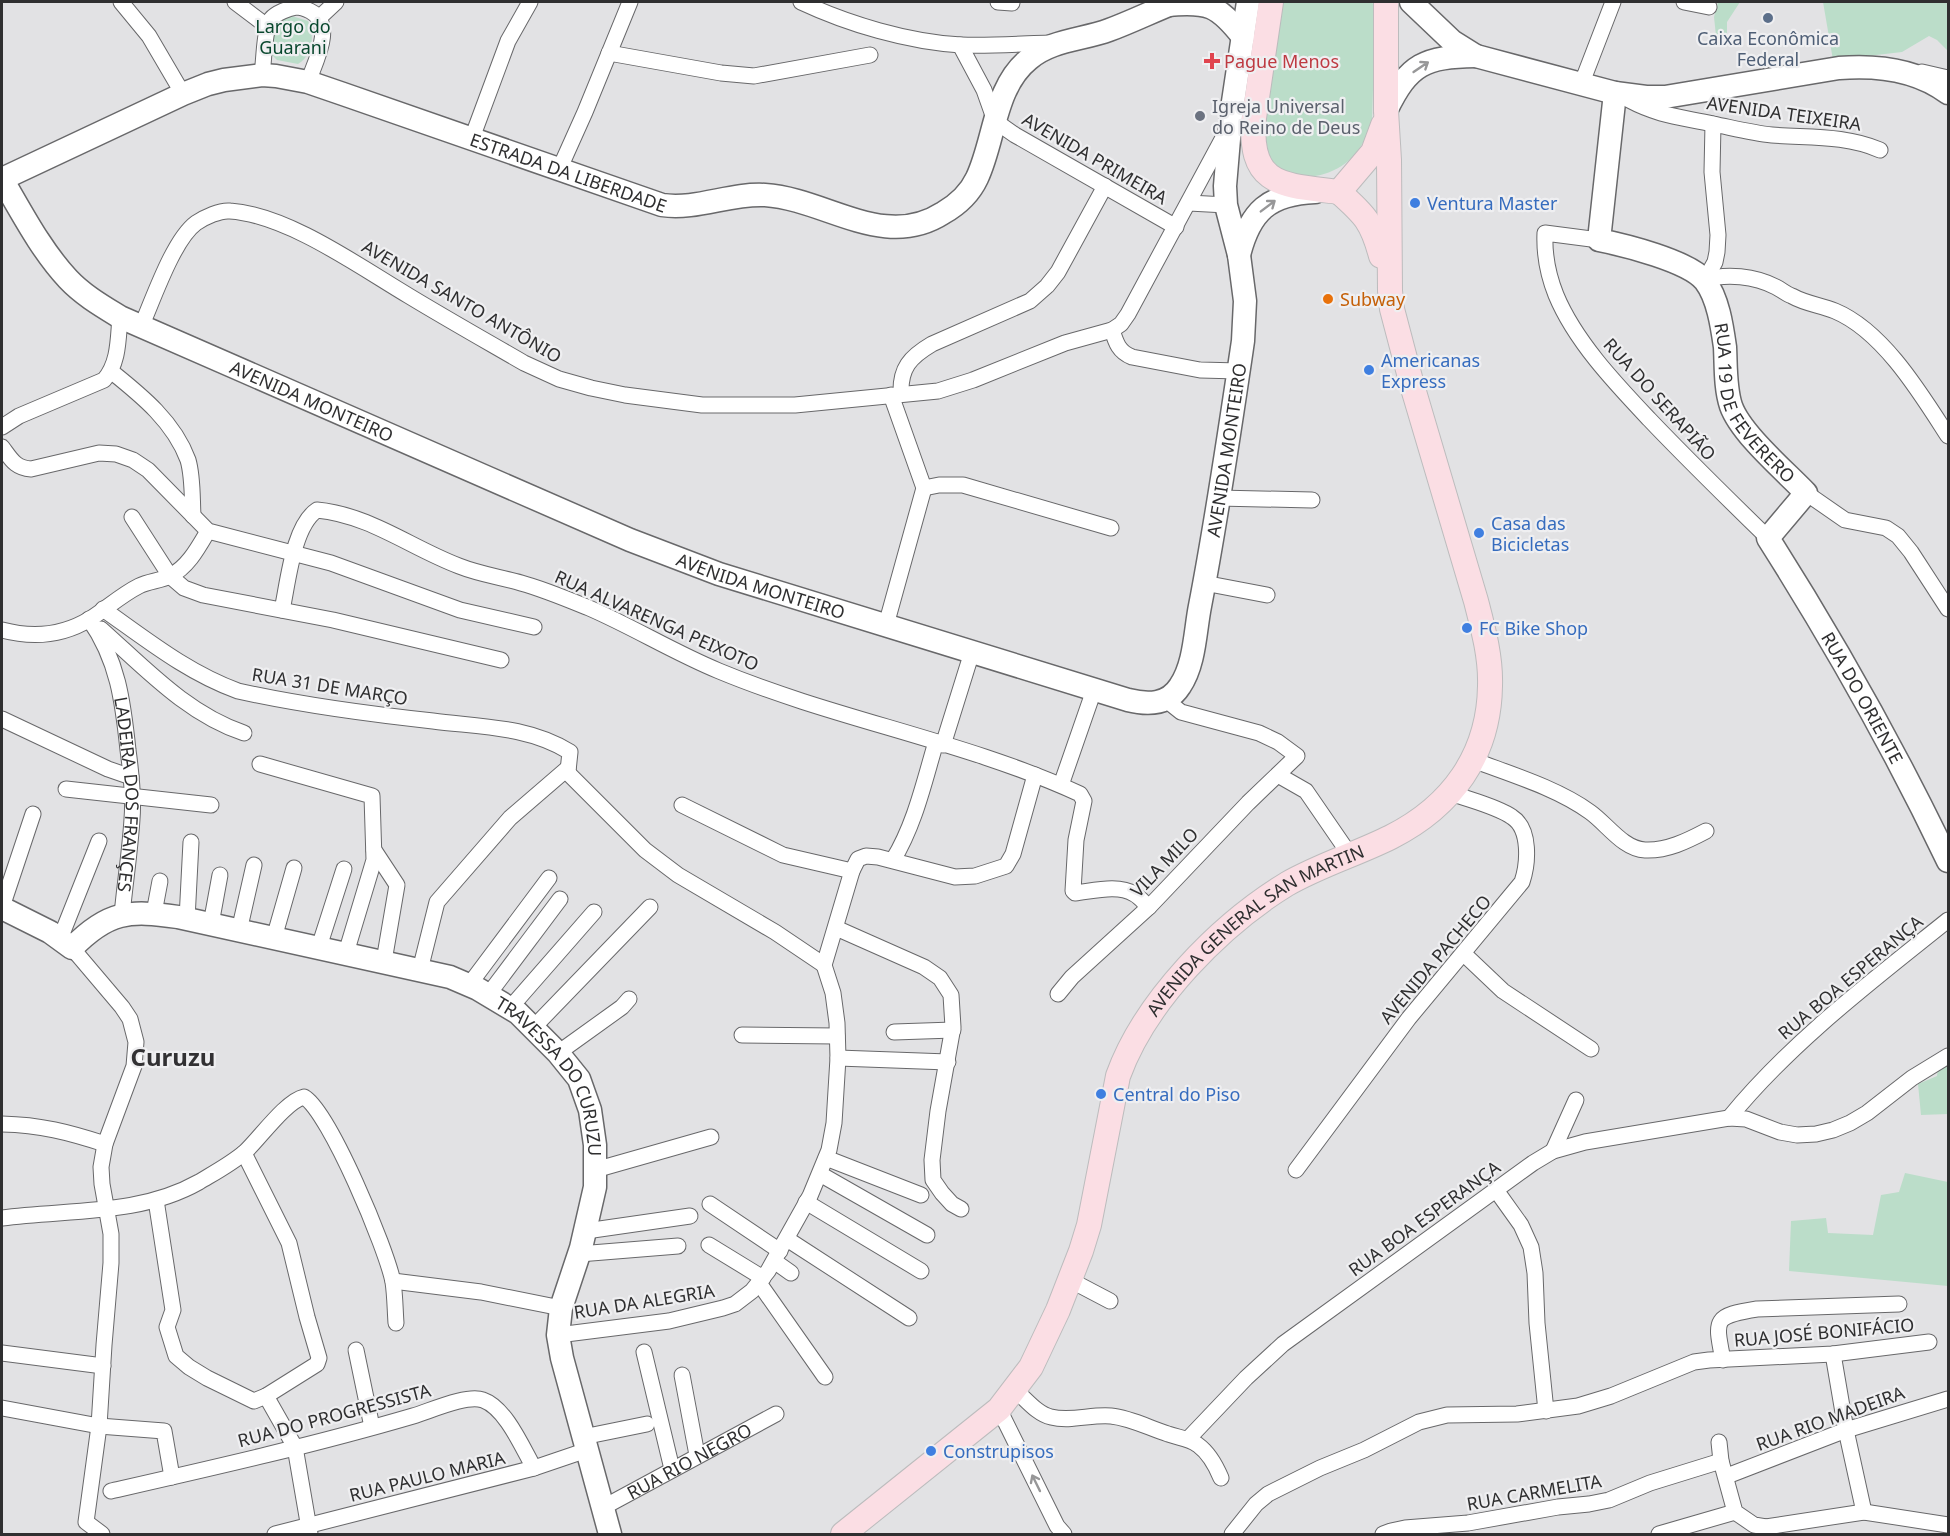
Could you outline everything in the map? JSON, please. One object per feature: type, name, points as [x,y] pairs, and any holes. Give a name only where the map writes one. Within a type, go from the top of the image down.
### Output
[{"type":"main road","points":[[1271,2],[1252,135],[1257,161],[1266,174],[1281,183],[1339,192],[1373,152],[1383,128],[1386,111],[1386,2]]},
{"type":"main road","name":"AVENIDA GENERAL SAN MARTIN","points":[[843,1534],[999,1409],[1031,1367],[1070,1280],[1089,1224],[1118,1076],[1126,1053],[1150,1015],[1190,965],[1241,918],[1288,884],[1390,838],[1422,819],[1436,808],[1463,777],[1480,742],[1489,707],[1490,681],[1485,635],[1392,309],[1386,111]]},
{"type":"main road","name":"AVENIDA GENERAL SAN MARTIN","points":[[1339,192],[1373,227],[1390,291]]},
{"type":"street","points":[[121,2],[149,36],[183,94]]},
{"type":"street","points":[[235,2],[268,27]]},
{"type":"street","points":[[320,17],[336,2]]},
{"type":"street","points":[[472,138],[508,41],[530,2]]},
{"type":"street","points":[[559,170],[630,2]]},
{"type":"street","points":[[801,2],[830,16],[863,26],[960,45],[1059,43]]},
{"type":"street","name":"AVENIDA MONTEIRO","points":[[2,178],[49,256],[77,287],[120,317],[141,327],[630,540],[719,574],[1143,704],[1166,700],[1180,687],[1186,676],[1204,583],[1239,371],[1245,309],[1235,219],[1224,186],[1248,2]]},
{"type":"street","points":[[1411,2],[1452,41],[1476,56]]},
{"type":"street","points":[[1581,85],[1613,2]]},
{"type":"street","points":[[1684,2],[1709,7]]},
{"type":"street","points":[[1161,5],[1191,3],[1215,5],[1243,37]]},
{"type":"street","points":[[262,75],[268,27],[272,18],[296,4],[320,17],[323,25],[323,35],[308,82]]},
{"type":"street","name":"ESTRADA DA LIBERDADE","points":[[2,178],[208,84],[262,75],[308,82],[662,205],[695,206],[744,197],[771,196],[794,199],[886,228],[902,228],[934,219],[971,189],[978,177],[995,121],[1017,71],[1039,51],[1059,43],[1112,29],[1161,5]]},
{"type":"street","points":[[960,45],[984,90],[995,121]]},
{"type":"street","points":[[609,53],[721,73],[754,76],[870,56]]},
{"type":"street","points":[[1386,111],[1403,82],[1425,62],[1448,56],[1476,56],[1581,85],[1646,97],[1665,97],[1862,66],[1931,73],[1948,78]]},
{"type":"street","points":[[1902,71],[1948,93]]},
{"type":"street","points":[[1615,93],[1599,240],[1669,260],[1689,268],[1705,280]]},
{"type":"street","name":"AVENIDA TEIXEIRA","points":[[1615,93],[1659,114],[1772,135],[1862,142],[1880,150]]},
{"type":"street","points":[[1232,115],[1238,150],[1246,162],[1266,174]]},
{"type":"street","points":[[1232,115],[1223,139],[1128,314],[1121,324],[1112,330],[1119,349],[1132,357],[1200,370],[1239,371]]},
{"type":"street","name":"AVENIDA PRIMEIRA","points":[[995,121],[1015,135],[1176,227]]},
{"type":"street","points":[[1705,280],[1717,252],[1718,236],[1712,172],[1713,124]]},
{"type":"street","points":[[886,625],[924,488],[896,394],[907,366],[918,352],[932,344],[1030,301],[1047,286],[1058,273],[1105,186]]},
{"type":"street","points":[[1189,203],[1235,219],[1293,193],[1339,192]]},
{"type":"street","name":"AVENIDA SANTO ANTÔNIO","points":[[141,327],[186,233],[196,223],[227,211],[269,220],[315,240],[524,363],[559,379],[591,388],[660,400],[742,406],[795,405],[938,391],[973,380],[1065,343],[1112,330]]},
{"type":"street","name":"RUA DO SERAPIÃO","points":[[1599,240],[1545,233],[1546,261],[1557,298],[1587,347],[1620,388],[1703,475],[1768,538]]},
{"type":"street","points":[[1705,280],[1719,275],[1754,280],[1774,286],[1810,305],[1834,310],[1860,325],[1884,348],[1931,409],[1948,436]]},
{"type":"street","name":"RUA 19 DE FEVERERO","points":[[1705,280],[1720,320],[1731,407],[1751,436],[1806,494],[1845,520],[1886,528],[1898,536],[1948,609]]},
{"type":"street","points":[[2,427],[20,416],[104,380],[112,372],[116,362],[120,317]]},
{"type":"street","points":[[112,372],[144,397],[163,418],[178,441],[188,461],[193,516]]},
{"type":"street","points":[[2,447],[13,463],[31,470],[99,453],[116,454],[133,460],[148,470],[208,531],[331,563],[460,610],[534,627]]},
{"type":"street","points":[[924,488],[939,485],[963,485],[1111,528]]},
{"type":"street","points":[[1768,538],[1806,494]]},
{"type":"street","points":[[1218,498],[1312,500]]},
{"type":"street","name":"RUA ALVARENGA PEIXOTO","points":[[282,610],[300,529],[309,515],[316,510],[349,516],[388,531],[458,566],[521,583],[589,608],[720,672],[826,710],[940,743],[1035,775],[1080,794],[1084,801],[1076,840],[1074,892],[1123,890],[1134,893],[1149,907]]},
{"type":"street","points":[[132,517],[170,576],[184,588],[203,595],[333,620],[501,660]]},
{"type":"street","points":[[2,630],[23,635],[42,635],[62,632],[89,620],[141,585],[170,576],[187,563],[208,531]]},
{"type":"street","name":"RUA DO ORIENTE","points":[[1768,538],[1877,722],[1948,861]]},
{"type":"street","points":[[1204,583],[1267,595]]},
{"type":"street","name":"RUA 31 DE MARÇO","points":[[104,609],[185,667],[214,683],[238,692],[407,718],[523,732],[553,742],[569,760]]},
{"type":"street","points":[[89,620],[194,710],[222,726],[244,733]]},
{"type":"street","name":"LADEIRA DOS FRANÇES","points":[[66,944],[108,919],[122,915],[132,817],[131,777],[119,684],[110,655],[102,638],[89,620]]},
{"type":"street","points":[[893,860],[912,824],[972,652]]},
{"type":"street","points":[[1061,785],[1094,690]]},
{"type":"street","name":"VILA MILO","points":[[1058,994],[1072,977],[1149,907],[1248,802],[1297,756],[1278,742],[1259,733],[1181,712],[1166,700]]},
{"type":"street","points":[[2,719],[108,769],[131,777]]},
{"type":"street","points":[[569,760],[570,774],[645,850],[678,876],[775,932],[824,965],[852,871],[858,859],[866,856],[893,860],[955,877],[975,876],[1006,866],[1013,854],[1035,775]]},
{"type":"street","points":[[420,970],[437,902],[510,818],[569,760]]},
{"type":"street","points":[[1473,760],[1526,780],[1578,805],[1594,815],[1633,848],[1646,850],[1674,846],[1706,831]]},
{"type":"street","points":[[260,764],[372,796],[374,860],[346,953]]},
{"type":"street","points":[[1278,775],[1306,791],[1350,855]]},
{"type":"street","points":[[66,789],[211,805]]},
{"type":"street","name":"AVENIDA PACHECO","points":[[1296,1170],[1409,1018],[1522,882],[1526,870],[1526,856],[1525,839],[1521,826],[1513,817],[1450,793]]},
{"type":"street","points":[[682,805],[777,853],[852,871]]},
{"type":"street","points":[[33,814],[2,907],[66,944],[122,1007],[130,1019],[136,1042],[134,1066],[105,1144],[101,1167],[111,1234],[111,1263],[99,1426],[86,1522],[102,1534]]},
{"type":"street","points":[[66,944],[99,841]]},
{"type":"street","points":[[187,919],[191,842]]},
{"type":"street","points":[[374,850],[397,885],[384,961]]},
{"type":"street","points":[[239,931],[254,865]]},
{"type":"street","points":[[274,938],[294,868]]},
{"type":"street","points":[[319,948],[344,869]]},
{"type":"street","points":[[211,924],[220,875]]},
{"type":"street","points":[[478,990],[549,878]]},
{"type":"street","points":[[154,913],[159,881]]},
{"type":"street","points":[[478,990],[560,899]]},
{"type":"street","points":[[533,1028],[650,907]]},
{"type":"street","points":[[510,1008],[594,912]]},
{"type":"street","name":"TRAVESSA DO CURUZU","points":[[122,915],[154,913],[187,919],[450,977],[518,1013],[558,1053],[579,1079],[590,1110],[595,1145],[595,1187],[586,1231],[561,1308],[558,1335],[608,1534]]},
{"type":"street","name":"RUA BOA ESPERANÇA","points":[[1729,1118],[1753,1089],[1783,1059],[1856,995],[1948,920]]},
{"type":"street","points":[[836,928],[890,951],[940,978],[951,995],[953,1030],[938,1111],[932,1160],[933,1180],[947,1198],[961,1209]]},
{"type":"street","points":[[1464,954],[1503,991],[1591,1049]]},
{"type":"street","name":"RUA DA ALEGRIA","points":[[558,1335],[669,1321],[709,1312],[735,1304],[761,1280],[807,1202],[826,1158],[834,1123],[837,1036],[833,993],[824,965]]},
{"type":"street","points":[[558,1053],[622,1007],[629,999]]},
{"type":"street","points":[[894,1032],[953,1030]]},
{"type":"street","points":[[742,1035],[837,1036]]},
{"type":"street","name":"RUA BOA ESPERANÇA","points":[[1188,1439],[1246,1378],[1283,1344],[1553,1151],[1585,1142],[1729,1118],[1746,1119],[1780,1132],[1797,1135],[1833,1130],[1867,1113],[1912,1078],[1948,1056]]},
{"type":"street","points":[[838,1058],[948,1062]]},
{"type":"street","points":[[2,1218],[107,1209],[156,1200],[177,1193],[198,1183],[244,1153],[293,1102],[304,1096],[309,1099],[322,1118],[345,1160],[380,1241],[393,1281],[396,1323]]},
{"type":"street","points":[[1553,1151],[1576,1100]]},
{"type":"street","points":[[2,1124],[34,1125],[66,1131],[105,1144]]},
{"type":"street","points":[[595,1170],[711,1137]]},
{"type":"street","points":[[156,1200],[173,1310],[166,1327],[173,1351],[189,1367],[254,1401],[266,1396],[317,1365],[319,1358],[289,1243],[244,1153]]},
{"type":"street","points":[[826,1158],[921,1195]]},
{"type":"street","points":[[820,1174],[927,1235]]},
{"type":"street","points":[[1497,1190],[1521,1225],[1531,1247],[1546,1411]]},
{"type":"street","points":[[807,1202],[921,1271]]},
{"type":"street","points":[[710,1204],[780,1250],[909,1318]]},
{"type":"street","points":[[586,1231],[690,1216]]},
{"type":"street","points":[[709,1245],[761,1280],[825,1377]]},
{"type":"street","points":[[579,1254],[678,1246]]},
{"type":"street","points":[[780,1250],[791,1274]]},
{"type":"street","points":[[1070,1280],[1110,1301]]},
{"type":"street","points":[[393,1281],[481,1292],[561,1308]]},
{"type":"street","name":"RUA JOSÉ BONIFÁCIO","points":[[1723,1360],[1718,1327],[1720,1321],[1735,1312],[1757,1309],[1899,1304]]},
{"type":"street","name":"RUA JOSÉ BONIFÁCIO","points":[[1233,1534],[1256,1504],[1268,1494],[1419,1422],[1447,1416],[1546,1411],[1596,1401],[1694,1362],[1833,1354],[1929,1342]]},
{"type":"street","points":[[356,1350],[372,1427]]},
{"type":"street","points":[[644,1352],[672,1469]]},
{"type":"street","points":[[2,1353],[103,1365]]},
{"type":"street","points":[[1833,1354],[1845,1430],[1864,1512]]},
{"type":"street","points":[[682,1375],[697,1455]]},
{"type":"street","points":[[1015,1389],[1038,1410],[1050,1417],[1066,1419],[1111,1416],[1188,1439],[1201,1446],[1214,1462],[1221,1478]]},
{"type":"street","points":[[266,1396],[295,1447],[309,1530]]},
{"type":"street","name":"RUA DO PROGRESSISTA","points":[[111,1491],[295,1447],[467,1399],[481,1399],[492,1404],[514,1431],[534,1468]]},
{"type":"street","name":"RUA RIO MADEIRA","points":[[1727,1476],[1845,1430],[1948,1401]]},
{"type":"street","points":[[2,1408],[99,1426],[164,1431],[172,1477]]},
{"type":"street","points":[[999,1409],[1057,1526],[1064,1534]]},
{"type":"street","name":"RUA RIO NEGRO","points":[[602,1508],[776,1414]]},
{"type":"street","name":"RUA PAULO MARIA","points":[[275,1534],[309,1530],[534,1468],[585,1443],[647,1424]]},
{"type":"street","points":[[1719,1442],[1721,1461],[1727,1476],[1735,1512],[1754,1526],[1766,1527],[1864,1512],[1948,1525]]},
{"type":"street","name":"RUA CARMELITA","points":[[1383,1534],[1405,1528],[1468,1523],[1609,1500],[1650,1483],[1721,1461]]},
{"type":"street","points":[[1659,1534],[1735,1512]]},
{"type":"green space","points":[[1281,2],[1372,2],[1373,4],[1375,22],[1372,123],[1360,148],[1348,161],[1333,171],[1317,176],[1300,176],[1283,172],[1269,163],[1265,157],[1263,128],[1265,106]]},
{"type":"green space","points":[[1718,2],[1740,2],[1727,22],[1727,34],[1717,45],[1714,17]]},
{"type":"green space","points":[[1823,2],[1948,2],[1948,51],[1937,40],[1929,36],[1902,52],[1833,60]]},
{"type":"green space","name":"Largo do Guarani","points":[[292,16],[308,21],[312,32],[310,50],[298,64],[277,60],[272,55],[274,31],[281,22]]},
{"type":"green space","points":[[1948,1065],[1948,1114],[1921,1115],[1918,1084],[1937,1076],[1938,1069]]},
{"type":"green space","points":[[1905,1173],[1948,1182],[1948,1286],[1789,1271],[1791,1221],[1826,1218],[1828,1233],[1873,1235],[1881,1195],[1899,1192]]},
{"type":"place","name":"Caixa Econômica Federal","points":[[1768,18]]},
{"type":"place","name":"Pague Menos","points":[[1212,61]]},
{"type":"place","name":"Igreja Universal do Reino de Deus","points":[[1200,116]]},
{"type":"place","name":"Ventura Master","points":[[1415,203]]},
{"type":"place","name":"Subway","points":[[1328,299]]},
{"type":"place","name":"Americanas Express","points":[[1369,370]]},
{"type":"place","name":"Casa das Bicicletas","points":[[1479,533]]},
{"type":"place","name":"FC Bike Shop","points":[[1467,628]]},
{"type":"place","name":"Central do Piso","points":[[1101,1094]]},
{"type":"place","name":"Construpisos","points":[[931,1451]]},
{"type":"district","name":"Curuzu","points":[[173,1056]]}]
